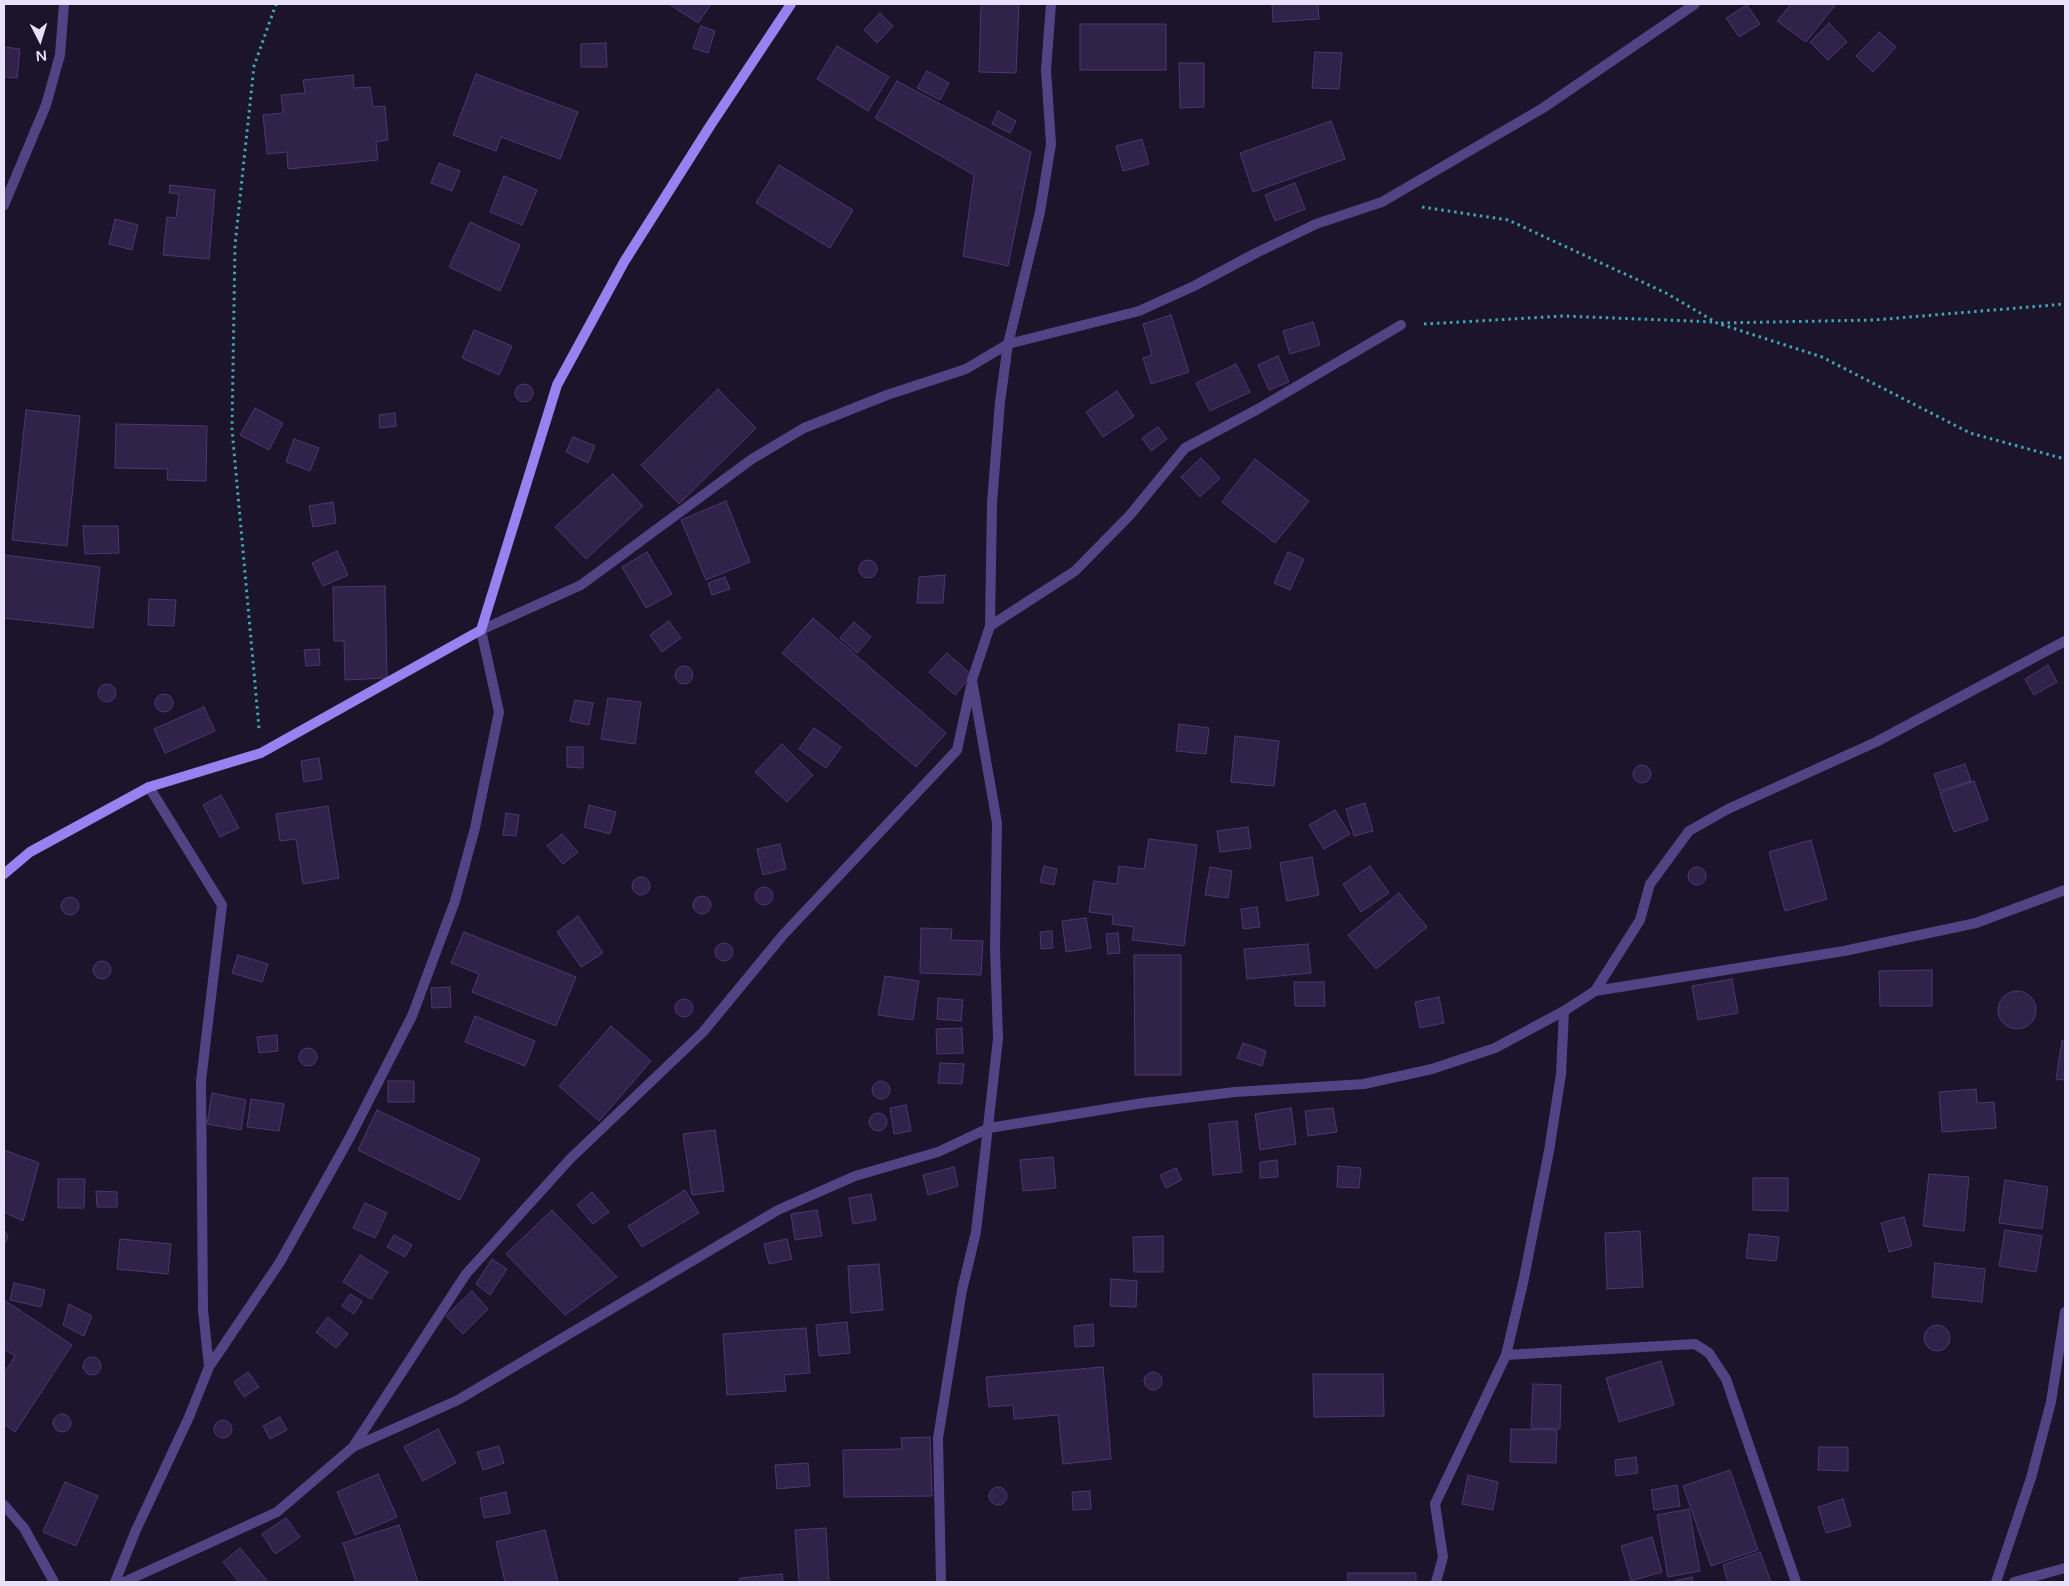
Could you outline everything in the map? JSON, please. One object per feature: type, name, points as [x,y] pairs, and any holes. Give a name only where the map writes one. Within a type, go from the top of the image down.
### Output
[{"type":"main road","points":[[4,874],[30,852],[149,787],[261,753],[481,630],[557,385],[624,262],[710,126],[791,4]]},
{"type":"street","points":[[4,205],[46,105],[60,55],[64,4]]},
{"type":"street","points":[[124,1582],[277,1512],[353,1447],[466,1274],[570,1159],[703,1032],[783,935],[957,750],[972,680],[990,626],[992,503],[1000,402],[1008,344],[1040,212],[1051,144],[1046,70],[1051,4]]},
{"type":"street","points":[[115,1582],[136,1530],[189,1418],[209,1367],[280,1262],[350,1137],[412,1016],[455,901],[475,828],[499,712],[481,630],[581,585],[752,459],[804,428],[887,395],[966,369],[1008,344],[1139,311],[1194,286],[1316,224],[1382,202],[1543,108],[1695,4]]},
{"type":"street","points":[[990,626],[1075,571],[1130,515],[1185,448],[1258,409],[1401,325]]},
{"type":"street","points":[[1596,991],[1640,920],[1650,884],[1689,832],[1728,809],[1876,742],[2065,641]]},
{"type":"street","points":[[941,1582],[938,1438],[962,1290],[976,1232],[998,1039],[995,948],[997,823],[972,680]]},
{"type":"street","points":[[149,787],[222,904],[201,1081],[203,1310],[209,1367]]},
{"type":"street","points":[[353,1447],[458,1400],[778,1210],[855,1176],[938,1152],[989,1128],[1152,1102],[1235,1092],[1364,1084],[1432,1069],[1494,1048],[1564,1011],[1596,991],[1844,951],[1976,923],[2065,890]]},
{"type":"street","points":[[1436,1582],[1444,1557],[1435,1504],[1506,1355],[1523,1283],[1549,1151],[1561,1074],[1564,1011]]},
{"type":"street","points":[[1996,1582],[2034,1469],[2050,1402],[2065,1312]]},
{"type":"street","points":[[1506,1355],[1695,1344],[1709,1353],[1726,1380],[1796,1582]]},
{"type":"street","points":[[4,1505],[24,1528],[54,1582]]},
{"type":"street","points":[[2014,1582],[2065,1568]]},
{"type":"path","points":[[261,753],[232,429],[235,245],[254,66],[276,4]]},
{"type":"path","points":[[1382,202],[1508,220],[1666,293],[1717,322],[1822,357],[1970,433],[2065,459]]},
{"type":"path","points":[[1401,325],[1564,316],[1717,322],[1874,320],[2065,304]]},
{"type":"building","points":[[669,4],[711,4],[698,23]]},
{"type":"building","points":[[981,4],[1019,4],[1016,73],[979,72]]},
{"type":"building","points":[[1272,4],[1318,4],[1319,19],[1273,22]]},
{"type":"building","points":[[1791,4],[1836,4],[1806,42],[1777,21]]},
{"type":"building","points":[[1747,5],[1760,24],[1739,37],[1726,18]]},
{"type":"building","points":[[880,13],[893,26],[877,43],[864,30]]},
{"type":"building","points":[[1829,23],[1847,42],[1828,60],[1810,42]]},
{"type":"building","points":[[1080,24],[1166,24],[1166,70],[1080,70]]},
{"type":"building","points":[[701,26],[715,31],[708,53],[693,48]]},
{"type":"building","points":[[1879,32],[1896,47],[1873,72],[1856,56]]},
{"type":"building","points":[[606,43],[607,67],[581,67],[581,44]]},
{"type":"building","points":[[837,46],[889,77],[868,111],[817,79]]},
{"type":"building","points":[[4,47],[20,49],[17,78],[4,77]]},
{"type":"building","points":[[1315,52],[1342,53],[1339,89],[1312,88]]},
{"type":"building","points":[[1179,63],[1204,63],[1204,107],[1180,108]]},
{"type":"building","points":[[927,71],[949,83],[940,100],[917,88]]},
{"type":"building","points":[[476,74],[578,112],[560,159],[501,137],[496,151],[453,135]]},
{"type":"building","points":[[353,75],[354,88],[370,87],[373,107],[385,106],[388,140],[376,142],[378,160],[288,169],[287,152],[267,154],[263,115],[283,113],[281,95],[305,93],[303,80]]},
{"type":"building","points":[[897,81],[1031,152],[1008,266],[963,256],[974,175],[875,118]]},
{"type":"building","points":[[998,111],[1016,121],[1010,133],[992,124]]},
{"type":"building","points":[[1331,121],[1345,159],[1253,192],[1240,153]]},
{"type":"building","points":[[1142,139],[1149,164],[1123,171],[1116,146]]},
{"type":"building","points":[[439,163],[460,171],[452,191],[431,183]]},
{"type":"building","points":[[779,165],[853,210],[830,248],[756,203]]},
{"type":"building","points":[[504,176],[537,190],[522,225],[490,212]]},
{"type":"building","points":[[1295,183],[1305,209],[1275,221],[1265,195]]},
{"type":"building","points":[[170,185],[215,190],[209,259],[163,255],[167,217],[176,218],[179,194],[169,193]]},
{"type":"building","points":[[115,219],[138,225],[132,250],[109,244]]},
{"type":"building","points":[[470,222],[520,245],[500,291],[449,267]]},
{"type":"building","points":[[1171,315],[1189,372],[1151,384],[1143,358],[1152,355],[1143,324]]},
{"type":"building","points":[[1313,322],[1320,345],[1290,354],[1283,331]]},
{"type":"building","points":[[474,330],[512,346],[499,375],[462,358]]},
{"type":"building","points":[[1278,356],[1289,382],[1269,390],[1258,365]]},
{"type":"building","points":[[1236,364],[1250,392],[1210,411],[1196,383]]},
{"type":"building","points":[[524,384],[531,386],[533,393],[531,400],[524,402],[517,400],[515,393],[517,386]]},
{"type":"building","points":[[718,389],[756,428],[679,504],[641,465]]},
{"type":"building","points":[[1117,391],[1134,416],[1103,437],[1086,412]]},
{"type":"building","points":[[255,408],[283,423],[269,450],[240,435]]},
{"type":"building","points":[[26,410],[80,416],[67,546],[12,540]]},
{"type":"building","points":[[395,413],[396,426],[380,428],[379,415]]},
{"type":"building","points":[[116,424],[207,426],[206,481],[167,480],[168,469],[115,468]]},
{"type":"building","points":[[1158,427],[1167,439],[1151,451],[1142,438]]},
{"type":"building","points":[[573,437],[595,446],[588,463],[566,452]]},
{"type":"building","points":[[294,439],[319,448],[310,471],[286,462]]},
{"type":"building","points":[[1201,458],[1220,478],[1200,497],[1181,477]]},
{"type":"building","points":[[1255,459],[1309,501],[1275,543],[1222,502]]},
{"type":"building","points":[[613,474],[643,506],[586,559],[555,527]]},
{"type":"building","points":[[726,501],[750,562],[706,580],[681,520]]},
{"type":"building","points":[[333,502],[336,523],[313,527],[309,506]]},
{"type":"building","points":[[83,526],[118,526],[119,553],[85,554]]},
{"type":"building","points":[[337,551],[348,575],[323,586],[312,563]]},
{"type":"building","points":[[647,552],[672,594],[646,608],[622,567]]},
{"type":"building","points":[[1288,552],[1304,559],[1290,590],[1274,583]]},
{"type":"building","points":[[4,555],[100,567],[93,628],[4,618]]},
{"type":"building","points":[[868,560],[874,563],[877,569],[874,575],[868,578],[862,575],[859,569],[862,563]]},
{"type":"building","points":[[945,575],[943,603],[917,603],[919,577]]},
{"type":"building","points":[[725,577],[730,589],[712,595],[708,583]]},
{"type":"building","points":[[385,586],[387,678],[345,680],[344,641],[334,641],[333,587]]},
{"type":"building","points":[[149,599],[176,600],[174,626],[148,625]]},
{"type":"building","points":[[813,618],[946,733],[916,767],[782,653]]},
{"type":"building","points":[[669,621],[681,638],[662,652],[650,635]]},
{"type":"building","points":[[854,622],[871,637],[857,653],[840,638]]},
{"type":"building","points":[[319,649],[320,665],[306,666],[304,650]]},
{"type":"building","points":[[947,653],[972,675],[955,695],[929,672]]},
{"type":"building","points":[[2048,665],[2057,682],[2034,695],[2025,679]]},
{"type":"building","points":[[684,666],[692,671],[693,675],[688,683],[684,684],[676,679],[675,675],[680,667]]},
{"type":"building","points":[[107,684],[113,687],[116,693],[113,699],[107,702],[101,699],[98,693],[101,687]]},
{"type":"building","points":[[164,694],[172,699],[173,703],[168,711],[164,712],[156,707],[155,703],[160,695]]},
{"type":"building","points":[[608,698],[641,702],[635,744],[601,739]]},
{"type":"building","points":[[575,700],[593,703],[589,725],[570,721]]},
{"type":"building","points":[[204,707],[215,731],[165,753],[154,729]]},
{"type":"building","points":[[1179,724],[1209,728],[1206,754],[1176,751]]},
{"type":"building","points":[[814,728],[841,747],[826,768],[799,749]]},
{"type":"building","points":[[1235,736],[1279,741],[1274,786],[1231,782]]},
{"type":"building","points":[[782,744],[813,775],[787,802],[755,772]]},
{"type":"building","points":[[567,747],[583,747],[583,768],[567,767]]},
{"type":"building","points":[[319,758],[322,779],[304,782],[301,761]]},
{"type":"building","points":[[1965,764],[1971,781],[1940,791],[1934,774]]},
{"type":"building","points":[[1642,765],[1648,768],[1651,774],[1648,780],[1642,783],[1636,780],[1633,774],[1636,768]]},
{"type":"building","points":[[1974,781],[1988,820],[1954,832],[1940,793]]},
{"type":"building","points":[[221,795],[239,828],[220,837],[203,805]]},
{"type":"building","points":[[1365,803],[1373,831],[1354,836],[1346,809]]},
{"type":"building","points":[[589,805],[616,812],[610,834],[584,827]]},
{"type":"building","points":[[328,806],[339,878],[303,884],[296,839],[280,841],[276,814]]},
{"type":"building","points":[[1335,810],[1350,834],[1324,849],[1309,825]]},
{"type":"building","points":[[506,813],[519,815],[516,836],[503,835]]},
{"type":"building","points":[[1248,827],[1251,848],[1220,852],[1217,831]]},
{"type":"building","points":[[562,834],[578,852],[563,864],[547,846]]},
{"type":"building","points":[[1149,839],[1197,845],[1184,946],[1132,940],[1134,927],[1112,924],[1113,915],[1089,912],[1094,881],[1117,884],[1119,866],[1144,869]]},
{"type":"building","points":[[1811,840],[1827,899],[1785,911],[1769,852]]},
{"type":"building","points":[[780,844],[786,869],[763,875],[757,849]]},
{"type":"building","points":[[1312,857],[1319,895],[1287,901],[1280,863]]},
{"type":"building","points":[[1044,866],[1057,869],[1054,885],[1040,882]]},
{"type":"building","points":[[1370,866],[1389,893],[1361,912],[1343,884]]},
{"type":"building","points":[[1210,867],[1232,871],[1228,898],[1205,895]]},
{"type":"building","points":[[1697,867],[1705,872],[1706,876],[1701,884],[1697,885],[1689,880],[1688,876],[1693,868]]},
{"type":"building","points":[[641,877],[649,882],[650,886],[645,894],[641,895],[633,890],[632,886],[637,878]]},
{"type":"building","points":[[760,887],[768,887],[773,892],[771,903],[760,905],[755,900],[755,892]]},
{"type":"building","points":[[1399,893],[1427,927],[1376,969],[1348,935]]},
{"type":"building","points":[[702,896],[710,901],[711,905],[706,913],[702,914],[694,909],[693,905],[698,897]]},
{"type":"building","points":[[70,897],[78,902],[79,906],[74,914],[70,915],[62,910],[61,906],[66,898]]},
{"type":"building","points":[[1257,907],[1260,927],[1243,929],[1241,909]]},
{"type":"building","points":[[578,916],[603,953],[581,967],[557,932]]},
{"type":"building","points":[[1086,918],[1091,948],[1066,952],[1062,921]]},
{"type":"building","points":[[921,928],[952,929],[951,940],[983,941],[981,975],[920,973]]},
{"type":"building","points":[[1052,931],[1053,948],[1041,949],[1040,932]]},
{"type":"building","points":[[464,932],[576,977],[556,1026],[472,992],[479,974],[451,963]]},
{"type":"building","points":[[1118,933],[1120,953],[1108,954],[1106,934]]},
{"type":"building","points":[[724,943],[730,946],[733,952],[730,958],[724,961],[718,958],[715,952],[718,946]]},
{"type":"building","points":[[1308,944],[1311,973],[1247,979],[1244,949]]},
{"type":"building","points":[[238,955],[268,964],[262,982],[232,973]]},
{"type":"building","points":[[1134,955],[1181,955],[1181,1075],[1135,1075]]},
{"type":"building","points":[[102,961],[110,966],[111,970],[106,978],[102,979],[94,974],[93,970],[98,962]]},
{"type":"building","points":[[1932,970],[1932,1006],[1880,1006],[1879,971]]},
{"type":"building","points":[[885,976],[919,981],[913,1020],[878,1015]]},
{"type":"building","points":[[1732,979],[1738,1013],[1698,1020],[1692,986]]},
{"type":"building","points":[[1294,982],[1324,982],[1325,1006],[1295,1006]]},
{"type":"building","points":[[450,987],[451,1007],[432,1008],[431,988]]},
{"type":"building","points":[[2017,991],[2031,996],[2036,1010],[2031,1024],[2017,1029],[2003,1024],[1998,1010],[2003,996]]},
{"type":"building","points":[[1439,997],[1444,1023],[1420,1028],[1415,1002]]},
{"type":"building","points":[[938,998],[963,1000],[961,1021],[937,1019]]},
{"type":"building","points":[[684,999],[690,1002],[693,1008],[690,1014],[684,1017],[678,1014],[675,1008],[678,1002]]},
{"type":"building","points":[[475,1016],[535,1041],[525,1066],[465,1042]]},
{"type":"building","points":[[611,1026],[651,1061],[599,1121],[559,1086]]},
{"type":"building","points":[[962,1028],[963,1053],[937,1054],[936,1029]]},
{"type":"building","points":[[277,1035],[278,1051],[259,1053],[257,1037]]},
{"type":"building","points":[[2062,1041],[2065,1042],[2065,1080],[2056,1079]]},
{"type":"building","points":[[1243,1043],[1266,1051],[1262,1066],[1237,1058]]},
{"type":"building","points":[[308,1048],[316,1053],[317,1057],[312,1065],[308,1066],[300,1061],[299,1057],[304,1049]]},
{"type":"building","points":[[940,1063],[964,1064],[962,1084],[938,1083]]},
{"type":"building","points":[[388,1081],[414,1081],[414,1102],[388,1102]]},
{"type":"building","points":[[881,1081],[889,1086],[890,1090],[885,1098],[881,1099],[873,1094],[872,1090],[877,1082]]},
{"type":"building","points":[[1976,1089],[1977,1103],[1994,1102],[1996,1128],[1942,1132],[1939,1092]]},
{"type":"building","points":[[212,1093],[246,1100],[241,1130],[207,1124]]},
{"type":"building","points":[[251,1099],[284,1104],[279,1131],[247,1127]]},
{"type":"building","points":[[906,1105],[911,1131],[894,1134],[890,1108]]},
{"type":"building","points":[[1291,1108],[1296,1144],[1260,1150],[1255,1114]]},
{"type":"building","points":[[1333,1108],[1337,1132],[1308,1136],[1305,1111]]},
{"type":"building","points":[[377,1110],[480,1159],[460,1200],[358,1150]]},
{"type":"building","points":[[874,1113],[882,1113],[887,1118],[885,1129],[874,1131],[869,1126],[869,1118]]},
{"type":"building","points":[[1237,1121],[1242,1172],[1213,1175],[1209,1124]]},
{"type":"building","points":[[715,1130],[724,1191],[692,1195],[683,1134]]},
{"type":"building","points":[[4,1150],[39,1163],[23,1221],[4,1212]]},
{"type":"building","points":[[1053,1157],[1056,1188],[1023,1191],[1020,1160]]},
{"type":"building","points":[[1277,1160],[1278,1177],[1260,1178],[1260,1162]]},
{"type":"building","points":[[1338,1166],[1361,1168],[1359,1188],[1337,1187]]},
{"type":"building","points":[[954,1167],[958,1186],[928,1195],[923,1175]]},
{"type":"building","points":[[1176,1168],[1182,1180],[1166,1188],[1160,1175]]},
{"type":"building","points":[[1929,1174],[1969,1177],[1964,1231],[1923,1226]]},
{"type":"building","points":[[1753,1178],[1788,1178],[1788,1211],[1753,1210]]},
{"type":"building","points":[[58,1179],[85,1179],[84,1208],[58,1208]]},
{"type":"building","points":[[2005,1180],[2048,1187],[2042,1229],[1999,1223]]},
{"type":"building","points":[[685,1190],[699,1213],[642,1247],[628,1226]]},
{"type":"building","points":[[96,1191],[117,1192],[117,1207],[97,1207]]},
{"type":"building","points":[[592,1192],[609,1212],[593,1224],[577,1205]]},
{"type":"building","points":[[871,1194],[876,1220],[853,1224],[849,1198]]},
{"type":"building","points":[[365,1203],[387,1213],[375,1238],[353,1228]]},
{"type":"building","points":[[552,1210],[617,1277],[565,1315],[506,1254]]},
{"type":"building","points":[[817,1210],[822,1236],[795,1240],[791,1214]]},
{"type":"building","points":[[1904,1217],[1912,1246],[1889,1252],[1881,1223]]},
{"type":"building","points":[[4,1229],[8,1237],[4,1245]]},
{"type":"building","points":[[2005,1230],[2042,1236],[2036,1272],[1999,1266]]},
{"type":"building","points":[[1640,1231],[1643,1287],[1607,1289],[1605,1233]]},
{"type":"building","points":[[1749,1234],[1779,1237],[1776,1261],[1746,1258]]},
{"type":"building","points":[[394,1235],[412,1245],[405,1257],[387,1247]]},
{"type":"building","points":[[1163,1236],[1163,1272],[1134,1272],[1133,1237]]},
{"type":"building","points":[[120,1239],[171,1244],[168,1274],[117,1269]]},
{"type":"building","points":[[787,1239],[792,1259],[769,1264],[764,1244]]},
{"type":"building","points":[[360,1255],[388,1272],[371,1299],[343,1282]]},
{"type":"building","points":[[492,1259],[507,1269],[490,1295],[476,1284]]},
{"type":"building","points":[[1935,1263],[1985,1269],[1982,1302],[1932,1297]]},
{"type":"building","points":[[879,1264],[883,1310],[851,1313],[848,1266]]},
{"type":"building","points":[[1111,1279],[1137,1281],[1136,1307],[1110,1306]]},
{"type":"building","points":[[14,1283],[45,1290],[41,1307],[10,1300]]},
{"type":"building","points":[[472,1291],[488,1309],[463,1334],[446,1316]]},
{"type":"building","points":[[350,1294],[362,1301],[354,1314],[342,1306]]},
{"type":"building","points":[[4,1300],[72,1345],[15,1432],[4,1424],[4,1373],[15,1356],[4,1349]]},
{"type":"building","points":[[69,1304],[92,1316],[84,1336],[63,1325]]},
{"type":"building","points":[[328,1317],[348,1334],[336,1348],[316,1332]]},
{"type":"building","points":[[847,1322],[850,1353],[819,1356],[816,1325]]},
{"type":"building","points":[[1093,1324],[1094,1346],[1075,1347],[1074,1326]]},
{"type":"building","points":[[1937,1325],[1946,1329],[1950,1338],[1946,1347],[1937,1351],[1928,1347],[1924,1338],[1928,1329]]},
{"type":"building","points":[[806,1328],[810,1373],[784,1375],[786,1391],[727,1395],[723,1334]]},
{"type":"building","points":[[92,1357],[100,1362],[101,1366],[96,1374],[92,1375],[84,1370],[83,1366],[88,1358]]},
{"type":"building","points":[[1661,1361],[1674,1405],[1619,1422],[1606,1378]]},
{"type":"building","points":[[1103,1367],[1111,1459],[1063,1464],[1058,1415],[1014,1419],[1013,1405],[989,1407],[986,1377]]},
{"type":"building","points":[[248,1372],[259,1387],[244,1397],[234,1382]]},
{"type":"building","points":[[1153,1372],[1159,1375],[1162,1381],[1159,1387],[1153,1390],[1147,1387],[1144,1381],[1147,1375]]},
{"type":"building","points":[[1313,1374],[1383,1374],[1384,1416],[1314,1417]]},
{"type":"building","points":[[1533,1384],[1561,1385],[1560,1429],[1531,1428]]},
{"type":"building","points":[[58,1414],[66,1414],[71,1419],[69,1430],[58,1432],[53,1427],[53,1419]]},
{"type":"building","points":[[280,1417],[287,1430],[270,1439],[263,1426]]},
{"type":"building","points":[[219,1420],[227,1420],[232,1425],[230,1436],[219,1438],[214,1433],[214,1425]]},
{"type":"building","points":[[438,1429],[456,1463],[423,1481],[404,1447]]},
{"type":"building","points":[[1511,1429],[1557,1430],[1556,1463],[1510,1462]]},
{"type":"building","points":[[930,1437],[932,1496],[844,1497],[843,1450],[902,1449],[901,1438]]},
{"type":"building","points":[[499,1446],[504,1463],[483,1470],[477,1452]]},
{"type":"building","points":[[1819,1447],[1848,1447],[1848,1471],[1818,1470]]},
{"type":"building","points":[[1636,1457],[1638,1473],[1616,1476],[1615,1460]]},
{"type":"building","points":[[808,1463],[810,1486],[777,1489],[775,1465]]},
{"type":"building","points":[[1730,1470],[1758,1550],[1711,1566],[1683,1486]]},
{"type":"building","points":[[378,1474],[397,1517],[355,1535],[337,1492]]},
{"type":"building","points":[[1468,1475],[1498,1482],[1493,1510],[1462,1504]]},
{"type":"building","points":[[65,1482],[98,1496],[76,1546],[43,1532]]},
{"type":"building","points":[[1677,1485],[1680,1506],[1654,1510],[1651,1490]]},
{"type":"building","points":[[994,1487],[1002,1487],[1007,1492],[1005,1503],[994,1505],[989,1500],[989,1492]]},
{"type":"building","points":[[1090,1491],[1091,1509],[1073,1510],[1072,1492]]},
{"type":"building","points":[[506,1492],[510,1513],[484,1518],[480,1498]]},
{"type":"building","points":[[1843,1499],[1851,1526],[1826,1533],[1818,1507]]},
{"type":"building","points":[[1689,1509],[1700,1571],[1668,1577],[1657,1515]]},
{"type":"building","points":[[286,1518],[300,1537],[275,1554],[262,1534]]},
{"type":"building","points":[[399,1525],[418,1582],[356,1582],[343,1543]]},
{"type":"building","points":[[826,1528],[829,1582],[799,1582],[795,1530]]},
{"type":"building","points":[[545,1530],[558,1582],[505,1582],[496,1542]]},
{"type":"building","points":[[1652,1537],[1662,1572],[1631,1581],[1621,1546]]},
{"type":"building","points":[[240,1548],[268,1582],[239,1582],[223,1562]]},
{"type":"building","points":[[1760,1552],[1771,1582],[1728,1582],[1723,1565]]},
{"type":"building","points":[[1348,1573],[1416,1573],[1416,1582],[1348,1582]]},
{"type":"building","points":[[782,1574],[783,1582],[740,1582],[740,1578]]},
{"type":"building","points":[[1692,1577],[1693,1582],[1670,1582]]}]
